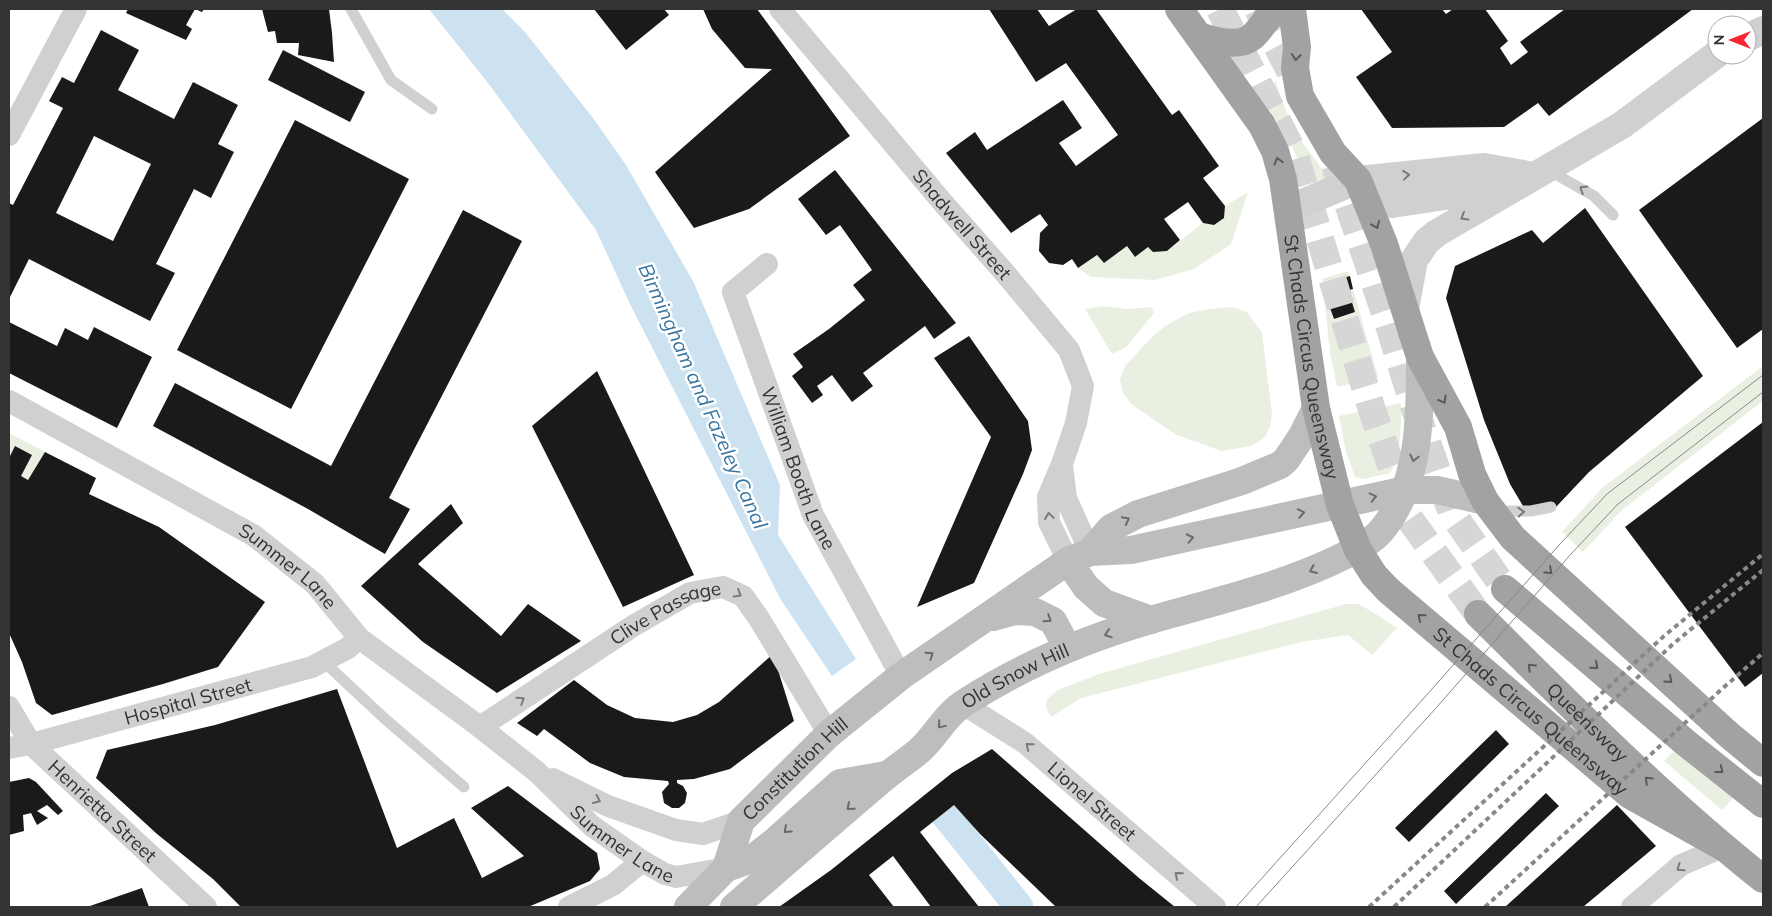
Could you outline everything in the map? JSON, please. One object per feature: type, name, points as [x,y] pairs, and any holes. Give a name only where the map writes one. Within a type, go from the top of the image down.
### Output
[{"type":"highway","name":"St Chads Circus Queensway","points":[[1179,9],[1262,125],[1275,151],[1283,179],[1288,209],[1297,287],[1316,408],[1340,505],[1358,550],[1374,575],[1388,590],[1630,795],[1724,847]]},
{"type":"highway","points":[[1199,36],[1231,43],[1251,38],[1270,16],[1269,9]]},
{"type":"highway","points":[[1292,9],[1297,47],[1295,68],[1300,96],[1333,152],[1358,180],[1384,244],[1420,357],[1458,428],[1472,474],[1488,506],[1513,538],[1729,735],[1763,763]]},
{"type":"highway","points":[[1505,589],[1686,743],[1763,804]]},
{"type":"highway","name":"Queensway","points":[[1478,614],[1646,779],[1724,847]]},
{"type":"highway","points":[[1724,847],[1763,879]]},
{"type":"main road","points":[[1358,550],[1385,527],[1406,490],[1416,450],[1420,357]]},
{"type":"main road","points":[[901,676],[1079,556],[1111,528],[1138,514],[1242,481],[1280,465],[1286,460],[1302,436],[1316,408]]},
{"type":"main road","name":"St Chads Circus Queensway","points":[[1340,505],[1406,490],[1437,490],[1488,506]]},
{"type":"main road","points":[[1079,556],[1131,550],[1340,505]]},
{"type":"main road","name":"Old Snow Hill","points":[[734,907],[887,775],[921,749],[951,713],[1024,668],[1067,647],[1151,620],[1258,590],[1310,572],[1358,550]]},
{"type":"main road","points":[[1079,556],[1086,587],[1104,603],[1151,620]]},
{"type":"main road","points":[[985,619],[1015,611],[1035,612],[1053,621],[1067,647]]},
{"type":"main road","name":"Constitution Hill","points":[[688,907],[726,868],[742,821],[829,734],[901,676]]},
{"type":"main road","name":"Constitution Hill","points":[[726,868],[752,860],[840,783],[887,775]]},
{"type":"street","points":[[9,135],[76,9]]},
{"type":"street","name":"Shadwell Street","points":[[780,9],[1069,350],[1083,386],[1076,423],[1048,497],[1049,518],[1079,556]]},
{"type":"street","points":[[1405,309],[1414,260],[1427,241],[1437,233],[1622,126],[1707,62]]},
{"type":"street","points":[[1288,209],[1358,180],[1484,167],[1534,177]]},
{"type":"street","name":"William Booth Lane","points":[[767,264],[733,292],[813,515],[901,676]]},
{"type":"street","name":"Summer Lane","points":[[9,401],[253,535],[315,584],[359,638],[480,727],[537,772],[592,826],[642,861],[665,874],[676,877],[726,868]]},
{"type":"street","name":"Clive Passage","points":[[480,727],[633,626],[690,593],[723,587],[743,596],[758,617],[829,734]]},
{"type":"street","name":"Hospital Street","points":[[9,748],[32,744],[312,667],[348,648],[359,638]]},
{"type":"street","name":"Lionel Street","points":[[963,704],[1025,742],[1215,907]]},
{"type":"street","name":"Henrietta Street","points":[[9,707],[32,744],[206,907]]},
{"type":"street","points":[[1729,735],[1763,746]]},
{"type":"street","name":"Summer Lane","points":[[537,772],[608,806],[676,830],[703,834],[742,821]]},
{"type":"street","points":[[1632,907],[1681,865],[1724,847]]},
{"type":"street","points":[[569,907],[614,886],[642,861]]},
{"type":"lane","points":[[351,9],[391,80],[432,109]]},
{"type":"lane","points":[[1534,177],[1594,196],[1613,215]]},
{"type":"lane","points":[[1488,506],[1510,513],[1530,512],[1551,507]]},
{"type":"lane","points":[[323,661],[384,718],[464,788]]},
{"type":"green space","points":[[1276,81],[1284,106],[1295,130],[1326,177],[1323,180],[1314,181],[1303,171],[1289,140],[1260,96]]},
{"type":"green space","points":[[1248,192],[1231,244],[1194,269],[1155,280],[1091,277],[1078,268],[1097,255],[1104,263],[1127,246],[1135,256],[1148,247],[1167,251],[1203,223],[1214,225],[1224,218],[1225,206]]},
{"type":"green space","points":[[1348,271],[1350,276],[1328,282],[1332,295],[1353,289],[1378,377],[1337,387],[1330,352],[1322,279]],"holes":[[[1351,299],[1355,312],[1333,319],[1330,305]]]},
{"type":"green space","points":[[1102,306],[1127,309],[1151,307],[1154,313],[1126,347],[1112,354],[1085,309]]},
{"type":"green space","points":[[1232,307],[1247,312],[1262,333],[1272,414],[1270,427],[1264,438],[1251,446],[1221,451],[1175,434],[1131,404],[1123,393],[1120,380],[1125,366],[1165,326],[1189,313]]},
{"type":"green space","points":[[1763,366],[1763,401],[1622,510],[1583,552],[1562,532],[1602,488]]},
{"type":"green space","points":[[1401,403],[1399,448],[1390,473],[1363,479],[1355,477],[1346,452],[1339,416]]},
{"type":"green space","points":[[9,433],[45,452],[28,480],[21,476],[32,455],[16,446],[9,458]]},
{"type":"green space","points":[[1346,604],[1358,604],[1397,628],[1372,655],[1348,635],[1301,642],[1081,698],[1051,717],[1046,707],[1047,699],[1058,690],[1099,674]]},
{"type":"green space","points":[[1676,749],[1733,798],[1722,810],[1664,761]]},
{"type":"water","points":[[429,9],[502,9],[525,32],[593,118],[626,165],[693,281],[780,485],[778,535],[856,659],[832,676],[781,600],[630,304],[596,230],[488,83]]},
{"type":"building","points":[[128,9],[195,9],[186,25],[192,29],[186,40],[126,13]]},
{"type":"building","points":[[262,9],[329,9],[334,62],[298,55],[299,43],[277,43],[275,31],[268,32]]},
{"type":"building","points":[[594,9],[664,9],[669,15],[626,50]]},
{"type":"building","points":[[703,9],[757,9],[850,136],[749,209],[694,228],[655,172],[772,69],[745,68],[712,29]]},
{"type":"building","points":[[989,9],[1037,9],[1049,26],[1077,9],[1096,9],[1172,115],[1179,110],[1219,166],[1203,178],[1225,206],[1224,218],[1214,225],[1203,223],[1188,202],[1164,219],[1180,240],[1167,251],[1153,252],[1148,247],[1135,257],[1127,246],[1104,263],[1097,255],[1078,268],[1072,259],[1063,265],[1049,263],[1039,251],[1040,233],[1048,225],[1040,214],[1011,233],[946,153],[975,132],[987,150],[1063,100],[1082,128],[1059,143],[1076,166],[1118,135],[1066,63],[1036,82]]},
{"type":"building","points":[[1361,9],[1442,9],[1446,14],[1453,9],[1485,9],[1508,41],[1500,48],[1511,65],[1528,52],[1520,42],[1565,9],[1693,9],[1549,116],[1538,103],[1504,127],[1392,128],[1356,77],[1392,52]]},
{"type":"building","points":[[101,30],[139,50],[118,90],[174,119],[193,82],[238,105],[218,144],[234,152],[211,198],[194,189],[156,264],[175,273],[150,321],[29,259],[9,299],[9,203],[13,205],[63,108],[49,101],[62,77],[74,83]],"holes":[[[94,136],[151,164],[113,241],[56,213]]]},
{"type":"building","points":[[283,50],[365,92],[350,122],[268,80]]},
{"type":"building","points":[[1763,118],[1763,329],[1737,348],[1639,210]]},
{"type":"building","points":[[295,120],[409,179],[291,409],[177,350]]},
{"type":"building","points":[[835,170],[956,323],[934,339],[925,326],[863,373],[873,386],[852,402],[832,375],[817,386],[823,395],[812,403],[792,376],[803,367],[793,354],[829,329],[865,300],[853,285],[872,270],[840,225],[826,235],[798,199]]},
{"type":"building","points":[[1585,208],[1703,376],[1589,472],[1556,507],[1523,506],[1510,484],[1484,420],[1446,298],[1455,266],[1532,230],[1543,243]]},
{"type":"building","points":[[463,210],[522,241],[389,498],[410,509],[385,554],[308,509],[153,426],[175,383],[331,466]]},
{"type":"building","points":[[1350,276],[1353,289],[1332,295],[1328,282]]},
{"type":"building","points":[[1351,299],[1355,312],[1334,319],[1329,305]]},
{"type":"building","points":[[9,322],[57,346],[65,328],[88,340],[94,327],[152,357],[117,428],[9,373]]},
{"type":"building","points":[[969,336],[1028,421],[1032,450],[974,583],[917,607],[991,437],[934,358]]},
{"type":"building","points":[[597,371],[694,575],[623,607],[532,426]]},
{"type":"building","points":[[1763,422],[1763,673],[1745,687],[1625,527]]},
{"type":"building","points":[[15,446],[32,455],[21,476],[28,480],[45,452],[96,478],[89,494],[159,527],[265,602],[218,667],[52,715],[36,703],[22,662],[9,633],[9,458]]},
{"type":"building","points":[[451,504],[463,523],[418,564],[501,636],[528,604],[581,641],[497,693],[423,642],[361,586]]},
{"type":"building","points":[[773,654],[794,721],[730,769],[694,779],[677,780],[677,783],[683,786],[687,793],[685,803],[679,808],[672,808],[664,803],[662,792],[669,784],[668,781],[624,777],[590,763],[544,729],[537,736],[517,723],[574,680],[607,705],[635,718],[673,722],[697,715],[719,702]]},
{"type":"building","points":[[337,689],[397,848],[454,818],[482,878],[524,856],[471,808],[508,786],[597,853],[600,869],[590,881],[528,907],[241,907],[213,879],[157,834],[96,778],[107,750],[215,725]]},
{"type":"building","points":[[1496,730],[1509,744],[1409,842],[1395,828]]},
{"type":"building","points":[[992,749],[1139,878],[1175,907],[1056,907],[980,834],[954,805],[920,832],[979,907],[931,907],[893,856],[869,875],[894,907],[779,907],[831,870],[952,773]]},
{"type":"building","points":[[29,778],[36,782],[63,811],[58,815],[47,805],[37,811],[48,818],[37,825],[31,813],[23,815],[24,831],[9,835],[9,782]]},
{"type":"building","points":[[1546,793],[1559,806],[1456,904],[1444,891]]},
{"type":"building","points":[[1617,805],[1656,846],[1583,907],[1505,907]]},
{"type":"building","points":[[142,888],[149,907],[87,907]]},
{"type":"waterway","name":"Birmingham and Fazeley Canal","points":[[939,807],[1019,907]]},
{"type":"tunnel","points":[[1220,9],[1295,156],[1372,410],[1409,518],[1478,614]]},
{"type":"tunnel","points":[[1258,9],[1300,90]]},
{"type":"tunnel","points":[[1335,165],[1414,406],[1452,513],[1505,589]]},
{"type":"tram line","points":[[1236,907],[1560,544],[1607,494],[1763,375]]},
{"type":"tram line","points":[[1256,907],[1436,708],[1571,554],[1618,504],[1763,392]]},
{"type":"railway","points":[[1369,907],[1664,636],[1763,554]]},
{"type":"railway","points":[[1394,907],[1673,644],[1763,570]]},
{"type":"railway","points":[[1485,907],[1763,653]]}]
